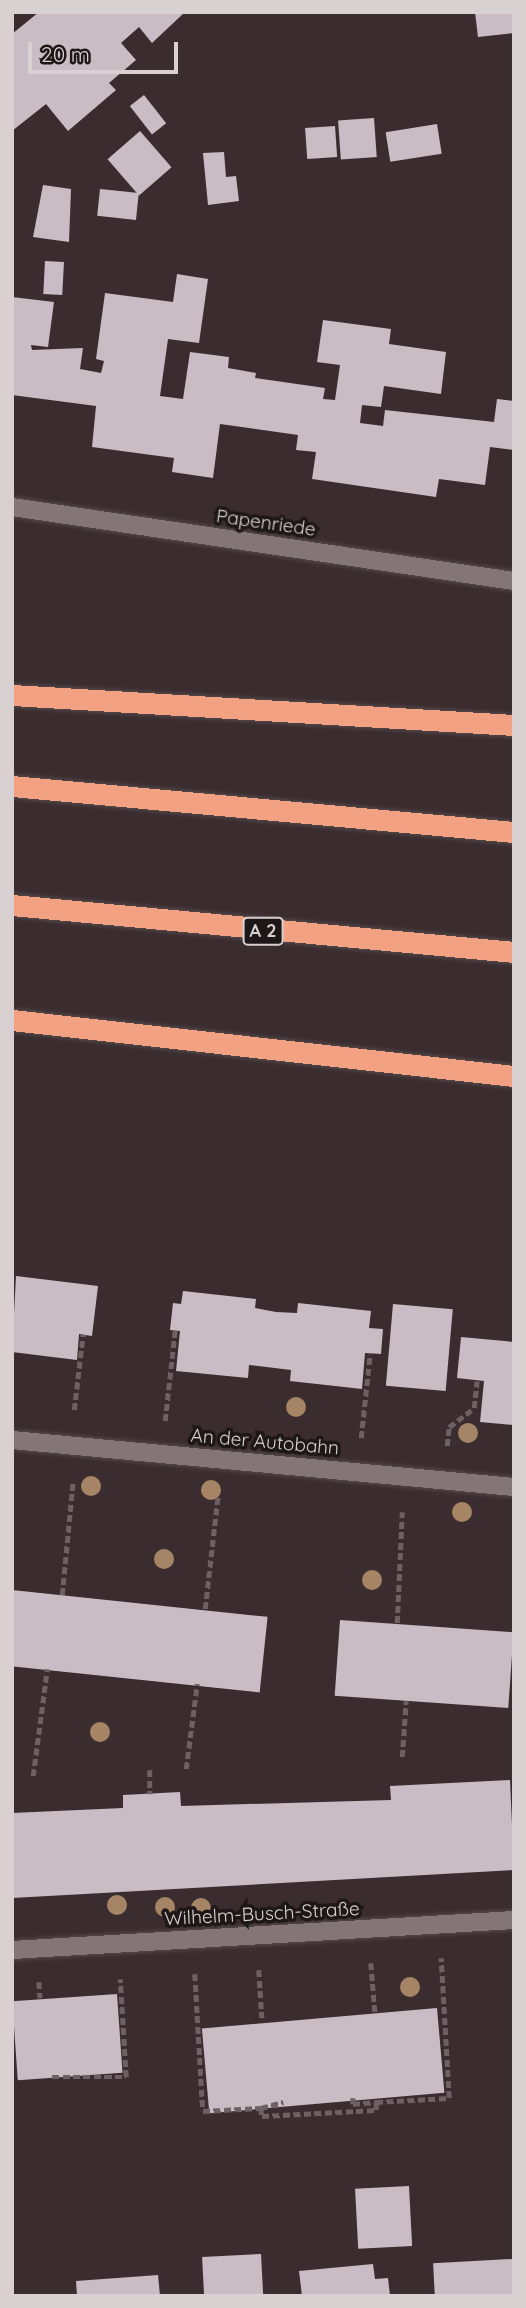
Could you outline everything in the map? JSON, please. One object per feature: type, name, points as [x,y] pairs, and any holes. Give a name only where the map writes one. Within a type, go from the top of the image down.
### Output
[{"type":"highway","points":[[12,695],[514,725]]},
{"type":"highway","points":[[12,786],[514,832]]},
{"type":"highway","name":"A 2","points":[[12,905],[514,952]]},
{"type":"highway","points":[[12,1020],[380,1058],[514,1076]]},
{"type":"highway","points":[[380,1058],[514,1064]]},
{"type":"street","name":"Papenriede","points":[[12,507],[514,581]]},
{"type":"street","name":"An der Autobahn","points":[[12,1440],[514,1487]]},
{"type":"street","name":"Wilhelm-Busch-Straße","points":[[12,1950],[514,1920]]},
{"type":"path","points":[[165,1424],[175,1331]]},
{"type":"path","points":[[74,1414],[83,1335]]},
{"type":"path","points":[[360,1443],[370,1354]]},
{"type":"path","points":[[447,1450],[449,1427],[474,1408],[477,1381]]},
{"type":"path","points":[[62,1595],[75,1468]]},
{"type":"path","points":[[205,1609],[219,1482]]},
{"type":"path","points":[[397,1623],[403,1501]]},
{"type":"path","points":[[33,1776],[47,1670]]},
{"type":"path","points":[[187,1769],[197,1684]]},
{"type":"path","points":[[402,1757],[406,1701]]},
{"type":"path","points":[[149,1770],[150,1794]]},
{"type":"path","points":[[353,2098],[353,2104],[449,2098],[441,1957]]},
{"type":"path","points":[[371,1962],[375,2012]]},
{"type":"path","points":[[259,1969],[262,2018]]},
{"type":"path","points":[[195,1973],[203,2111],[261,2108],[283,2102]]},
{"type":"path","points":[[52,2077],[52,2081],[126,2077],[120,1978]]},
{"type":"path","points":[[39,1981],[40,1998]]},
{"type":"path","points":[[261,2108],[262,2116],[376,2110],[376,2102]]},
{"type":"building","points":[[39,12],[185,12],[152,43],[139,27],[121,43],[136,60],[109,83],[116,90],[68,131],[46,104],[12,131],[12,34]]},
{"type":"building","points":[[475,12],[514,12],[514,33],[478,37]]},
{"type":"building","points":[[144,95],[166,123],[152,134],[130,106]]},
{"type":"building","points":[[374,118],[377,157],[341,159],[338,121]]},
{"type":"building","points":[[437,124],[442,154],[390,162],[386,132]]},
{"type":"building","points":[[335,126],[337,157],[307,159],[305,128]]},
{"type":"building","points":[[140,131],[171,167],[139,195],[108,159]]},
{"type":"building","points":[[224,152],[226,177],[236,176],[239,201],[208,205],[203,153]]},
{"type":"building","points":[[43,185],[71,189],[69,242],[33,237]]},
{"type":"building","points":[[100,189],[139,193],[136,220],[97,216]]},
{"type":"building","points":[[45,261],[64,262],[62,295],[43,294]]},
{"type":"building","points":[[177,274],[208,279],[199,343],[168,339],[160,396],[183,399],[190,352],[229,357],[228,368],[256,373],[255,378],[325,388],[323,399],[335,400],[340,365],[317,362],[323,320],[391,329],[389,344],[446,352],[441,394],[384,386],[381,407],[362,405],[360,423],[383,426],[385,410],[494,422],[497,399],[514,401],[514,450],[490,447],[485,485],[439,479],[436,497],[312,479],[316,452],[296,450],[298,435],[220,424],[213,478],[172,472],[174,458],[92,447],[96,406],[12,395],[12,297],[54,302],[48,347],[31,345],[32,350],[83,348],[80,369],[101,373],[104,361],[96,359],[105,293],[173,302]]},
{"type":"building","points":[[16,1276],[98,1286],[92,1336],[79,1334],[77,1360],[12,1352]]},
{"type":"building","points":[[183,1291],[256,1299],[255,1308],[276,1312],[297,1313],[298,1303],[371,1311],[369,1328],[383,1329],[381,1354],[365,1353],[362,1389],[290,1381],[291,1370],[249,1365],[248,1378],[176,1371],[180,1331],[170,1330],[173,1303],[181,1304]]},
{"type":"building","points":[[393,1304],[453,1309],[446,1391],[386,1386]]},
{"type":"building","points":[[461,1337],[514,1342],[514,1425],[480,1422],[484,1381],[457,1378]]},
{"type":"building","points":[[12,1590],[268,1617],[260,1692],[12,1666]]},
{"type":"building","points":[[340,1620],[514,1632],[508,1708],[335,1696]]},
{"type":"building","points":[[510,1780],[514,1870],[12,1898],[12,1813],[123,1808],[123,1795],[180,1792],[181,1806],[391,1800],[390,1786]]},
{"type":"building","points":[[117,1994],[123,2073],[18,2080],[12,2001]]},
{"type":"building","points":[[437,2008],[444,2093],[209,2113],[202,2029]]},
{"type":"building","points":[[409,2186],[412,2246],[358,2249],[355,2189]]},
{"type":"building","points":[[261,2254],[263,2296],[204,2296],[202,2257]]},
{"type":"building","points":[[512,2259],[514,2296],[435,2296],[433,2263]]},
{"type":"building","points":[[373,2264],[375,2279],[388,2278],[390,2296],[302,2296],[299,2271]]},
{"type":"building","points":[[158,2275],[160,2296],[77,2296],[76,2281]]}]
